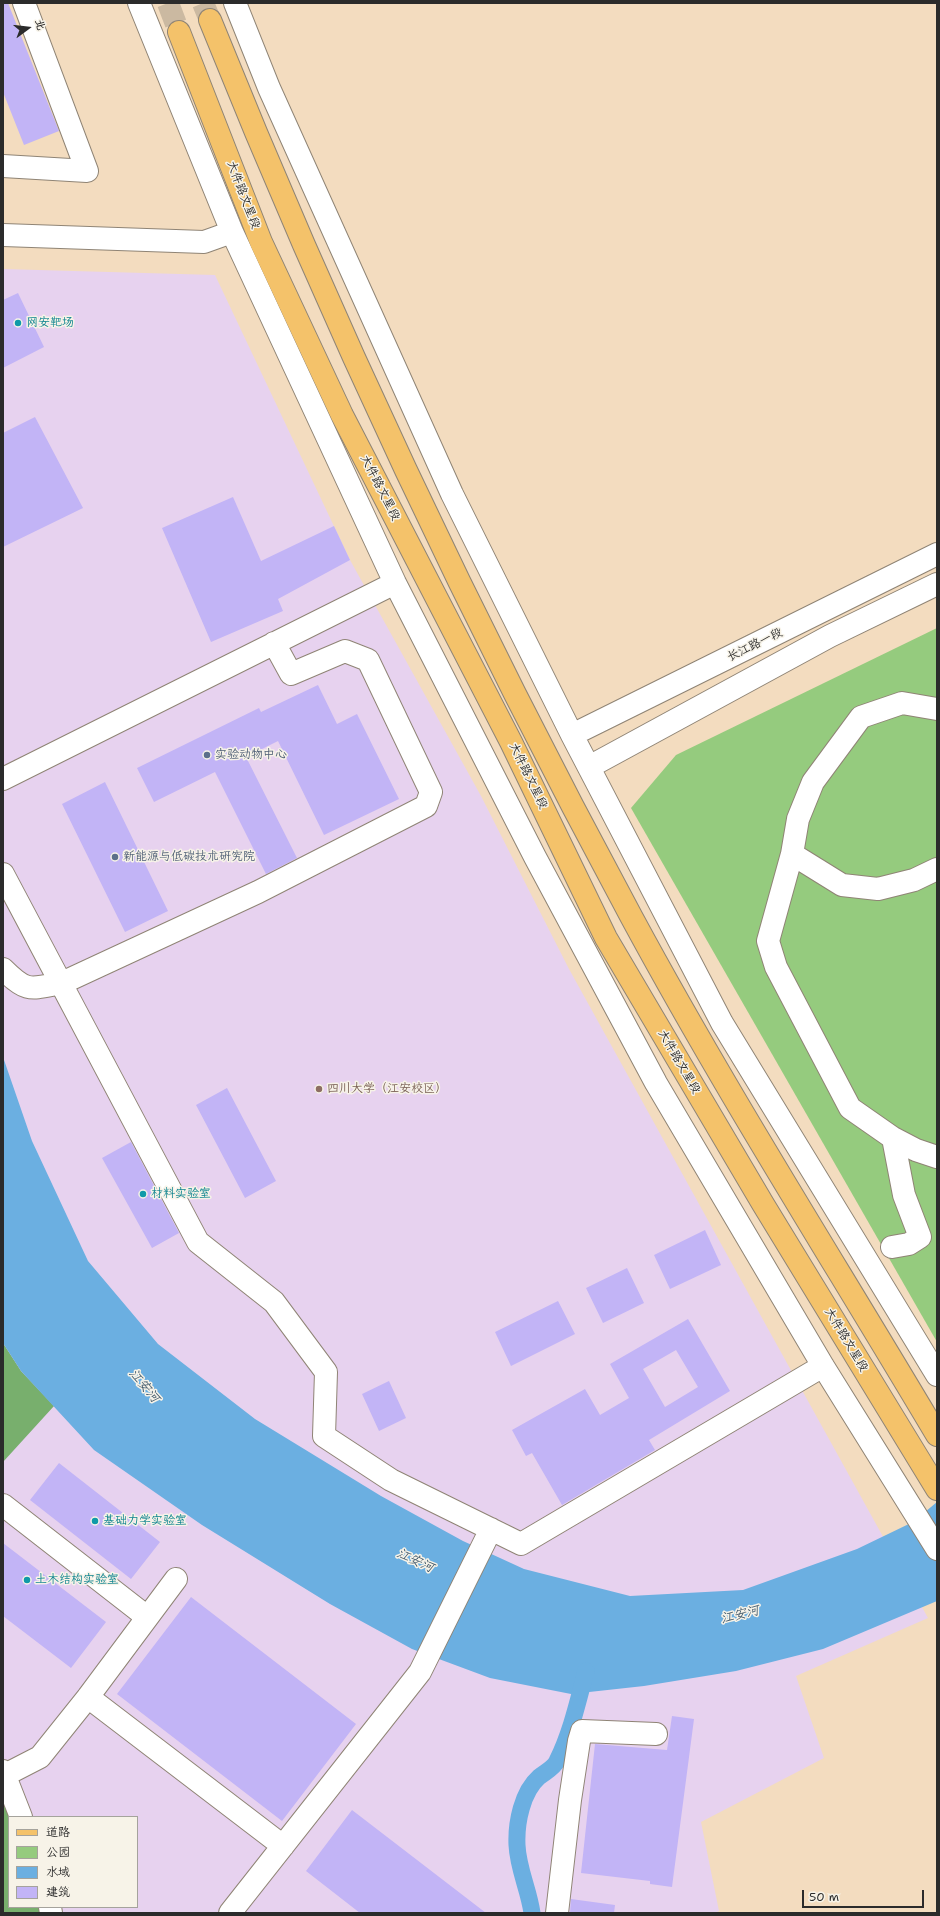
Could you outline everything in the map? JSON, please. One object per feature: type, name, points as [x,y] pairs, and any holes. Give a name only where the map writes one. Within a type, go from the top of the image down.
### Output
[{"type":"main road","name":"大件路文星段","points":[[210,20],[254,129],[374,402],[540,745],[634,922],[760,1142],[937,1435]]},
{"type":"main road","name":"大件路文星段","points":[[180,32],[261,242],[332,394],[511,742],[606,938],[763,1204],[932,1481]]},
{"type":"street","points":[[3,166],[87,171],[24,3]]},
{"type":"street","points":[[139,3],[232,232],[394,583],[538,864],[656,1084],[823,1366],[937,1549]]},
{"type":"street","points":[[236,3],[269,88],[452,494],[572,735],[722,1023],[937,1375]]},
{"type":"street","points":[[3,235],[204,242],[232,232]]},
{"type":"street","name":"长江路一段","points":[[572,735],[937,554]]},
{"type":"street","points":[[3,779],[394,583]]},
{"type":"street","points":[[589,767],[830,636],[937,584]]},
{"type":"street","points":[[3,969],[16,982],[31,988],[62,983],[258,892],[426,806],[431,792],[368,660],[345,651],[291,674],[274,643]]},
{"type":"street","points":[[937,709],[902,703],[861,717],[813,782],[798,819],[792,854],[768,941],[776,967],[850,1108],[893,1138],[916,1150],[937,1157]]},
{"type":"street","points":[[792,854],[842,885],[878,889],[914,880],[937,869]]},
{"type":"street","points":[[3,874],[198,1242],[274,1302],[326,1372],[324,1436],[391,1480],[521,1544],[823,1366]]},
{"type":"street","points":[[892,1247],[909,1244],[920,1237],[904,1195],[893,1138]]},
{"type":"street","points":[[3,1505],[147,1617]]},
{"type":"street","points":[[230,1913],[420,1672],[491,1529]]},
{"type":"street","points":[[21,1816],[4,1773],[40,1757],[88,1697],[176,1579]]},
{"type":"street","points":[[88,1697],[283,1846]]},
{"type":"street","points":[[557,1913],[578,1741],[582,1731],[656,1734]]},
{"type":"shaded area","name":"四川大学（江安校区）","points":[[3,269],[215,275],[350,560],[481,796],[569,969],[928,1618],[796,1676],[824,1758],[701,1822],[719,1911],[715,1913],[3,1913]]},
{"type":"green space","points":[[937,628],[937,1342],[631,808],[676,755]]},
{"type":"green space","points":[[3,1343],[21,1371],[54,1406],[3,1462]]},
{"type":"green space","points":[[3,1797],[11,1816],[8,1816],[8,1908],[39,1908],[41,1913],[3,1913]]},
{"type":"water","name":"江安河","points":[[3,1057],[32,1141],[88,1261],[158,1344],[255,1419],[381,1496],[463,1541],[524,1569],[630,1596],[743,1590],[857,1549],[913,1522],[937,1502],[937,1601],[823,1649],[736,1671],[644,1686],[571,1694],[490,1678],[412,1649],[330,1604],[202,1525],[94,1450],[21,1371],[3,1343]]},
{"type":"building","points":[[3,3],[8,3],[59,131],[24,145],[3,92]]},
{"type":"building","name":"网安靶场","points":[[18,293],[44,347],[3,368],[3,300]]},
{"type":"building","points":[[35,417],[83,508],[3,547],[3,433]]},
{"type":"building","points":[[233,497],[261,561],[334,526],[350,560],[278,599],[283,611],[211,642],[162,528]]},
{"type":"building","points":[[318,685],[337,724],[357,714],[399,799],[324,835],[278,741],[246,757],[297,858],[266,874],[215,772],[154,802],[137,768],[259,708],[261,712]]},
{"type":"building","name":"新能源与低碳技术研究院","points":[[105,782],[168,911],[125,932],[62,804]]},
{"type":"building","points":[[227,1088],[276,1181],[245,1198],[196,1105]]},
{"type":"building","name":"材料实验室","points":[[131,1142],[179,1233],[152,1248],[102,1158]]},
{"type":"building","points":[[705,1230],[721,1265],[670,1289],[654,1255]]},
{"type":"building","points":[[627,1268],[644,1303],[603,1323],[586,1288]]},
{"type":"building","points":[[558,1301],[575,1334],[511,1366],[495,1332]]},
{"type":"building","points":[[688,1319],[730,1391],[649,1440],[655,1450],[562,1505],[532,1453],[526,1456],[512,1430],[585,1389],[600,1415],[629,1398],[610,1364]],"holes":[[[676,1350],[698,1387],[665,1407],[643,1369]]]},
{"type":"building","points":[[389,1381],[406,1418],[379,1431],[362,1394]]},
{"type":"building","name":"基础力学实验室","points":[[59,1463],[160,1542],[131,1579],[30,1500]]},
{"type":"building","name":"土木结构实验室","points":[[3,1543],[106,1622],[71,1668],[3,1616]]},
{"type":"building","points":[[191,1597],[356,1724],[282,1821],[117,1694]]},
{"type":"building","points":[[672,1716],[694,1719],[672,1887],[650,1884],[650,1881],[581,1873],[595,1744],[667,1750]]},
{"type":"building","points":[[352,1810],[486,1913],[360,1913],[306,1871]]},
{"type":"building","points":[[571,1899],[615,1905],[614,1913],[570,1913]]},
{"type":"waterway","points":[[532,1913],[529,1896],[521,1871],[517,1845],[521,1808],[533,1783],[554,1766],[557,1761],[574,1717],[586,1671]]},
{"type":"tunnel","points":[[168,3],[179,32]]},
{"type":"tunnel","points":[[203,3],[210,20]]},
{"type":"place","name":"网安靶场","points":[[18,323]]},
{"type":"place","name":"实验动物中心","points":[[207,755]]},
{"type":"place","name":"新能源与低碳技术研究院","points":[[115,857]]},
{"type":"place","name":"四川大学（江安校区）","points":[[319,1089]]},
{"type":"place","name":"材料实验室","points":[[143,1194]]},
{"type":"place","name":"基础力学实验室","points":[[95,1521]]},
{"type":"place","name":"土木结构实验室","points":[[27,1580]]}]
